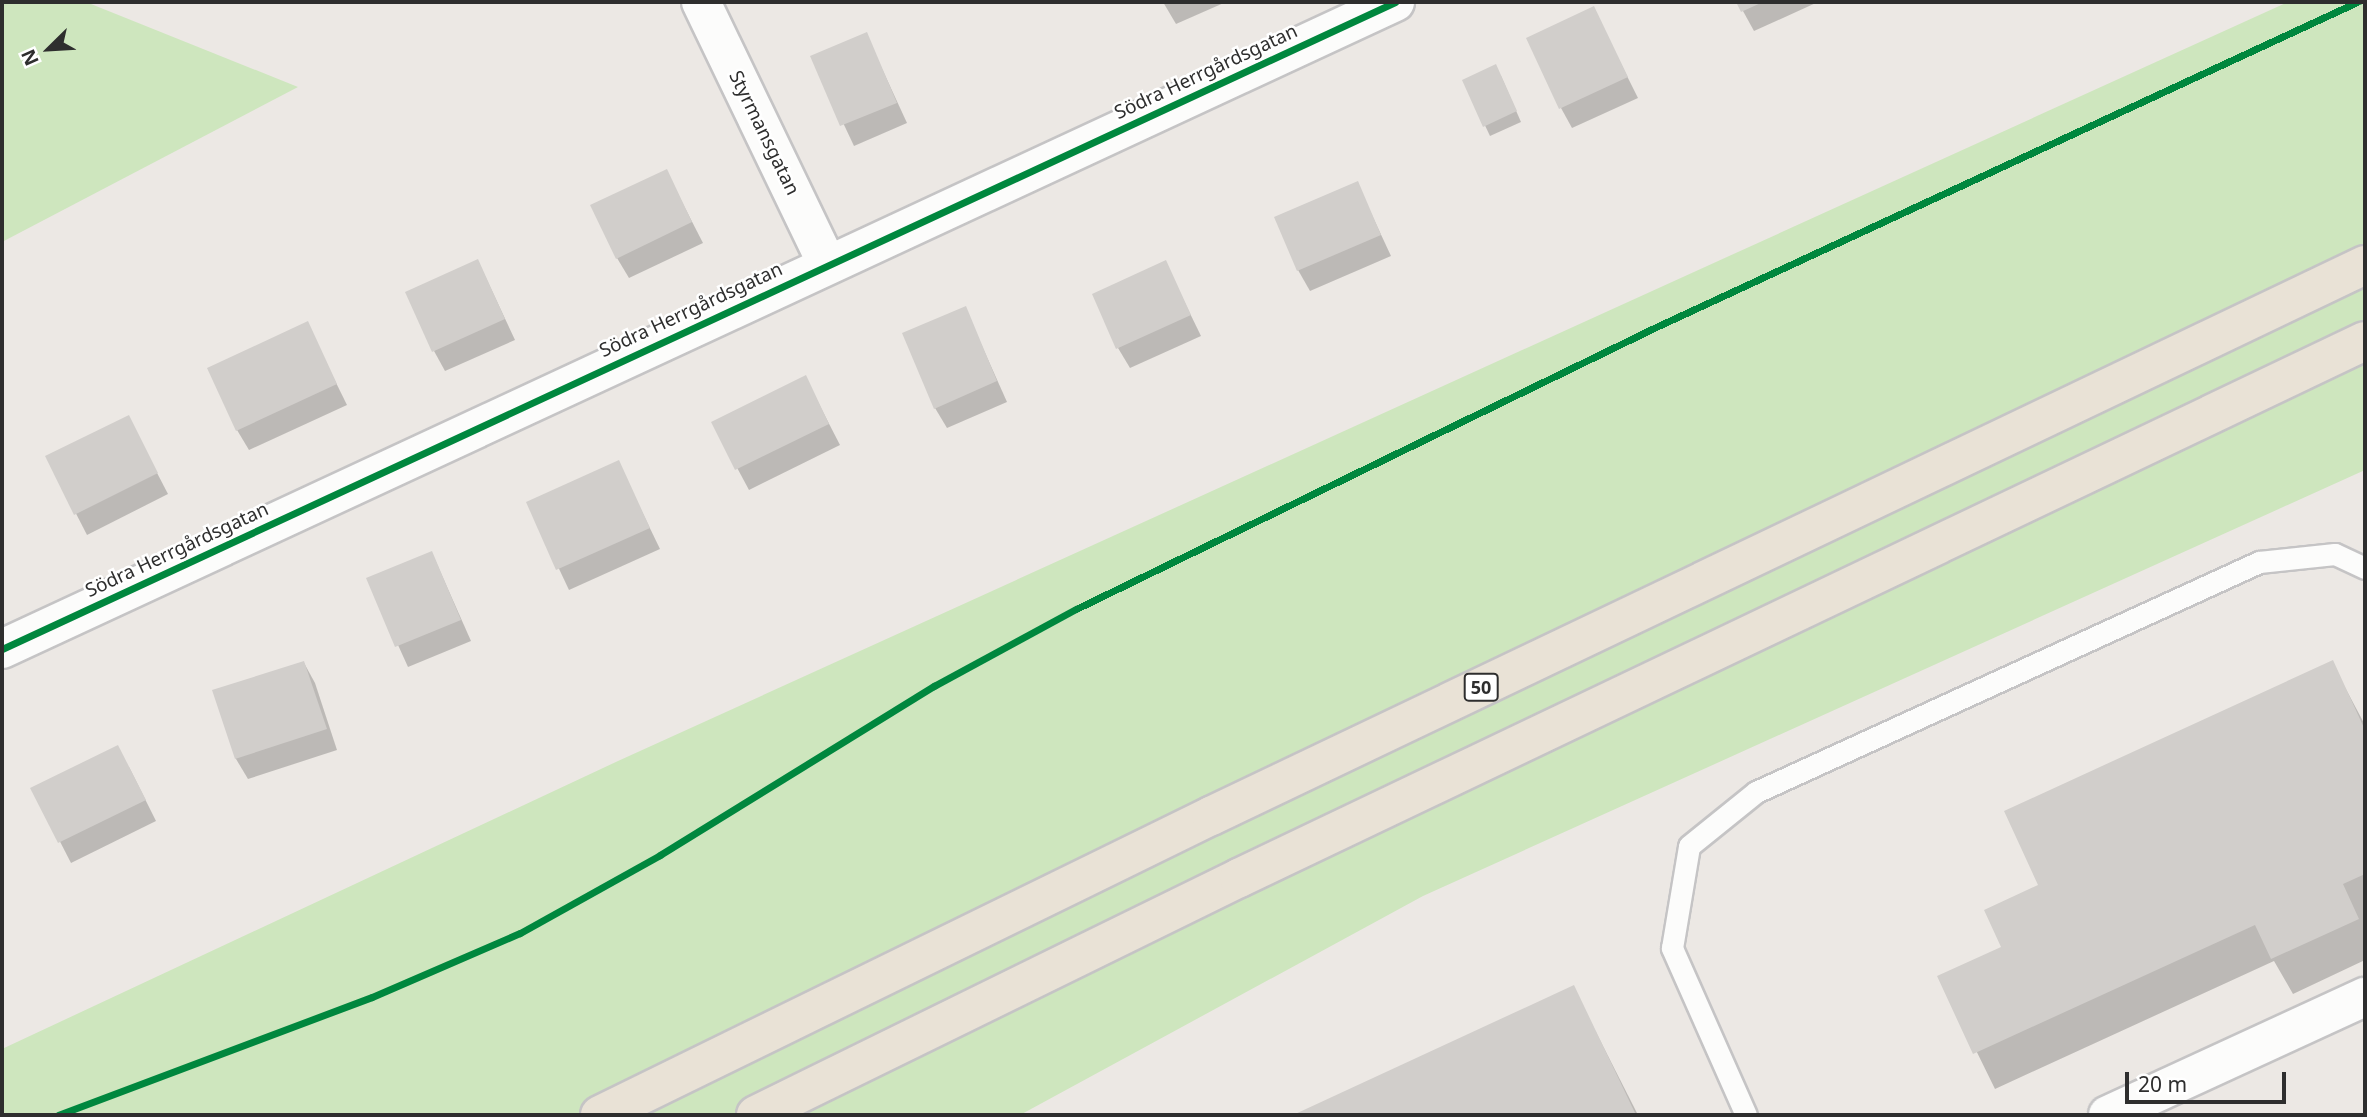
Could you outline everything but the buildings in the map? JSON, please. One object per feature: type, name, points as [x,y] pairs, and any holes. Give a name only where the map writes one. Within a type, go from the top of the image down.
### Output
[{"type":"highway","name":"50","points":[[600,1115],[1212,816],[2365,265]]},
{"type":"highway","points":[[756,1115],[1239,878],[2365,341]]},
{"type":"street","name":"Styrmansgatan","points":[[701,2],[827,264]]},
{"type":"street","name":"Södra Herrgårdsgatan","points":[[2,649],[1395,2]]},
{"type":"street","points":[[2108,1115],[2365,998]]},
{"type":"lane","points":[[1746,1115],[1672,948],[1689,846],[1756,792],[2259,562],[2335,554],[2365,568]]},
{"type":"green space","points":[[2,2],[86,2],[298,87],[2,242]]},
{"type":"green space","points":[[2288,2],[2365,2],[2365,470],[1423,896],[1020,1115],[2,1115],[2,1049],[618,761]]},
{"type":"cycle path","points":[[2,649],[1395,2]]},
{"type":"cycle path","points":[[58,1115],[372,997],[520,933],[660,855],[934,686],[1076,609],[1656,327],[2357,2]]}]
